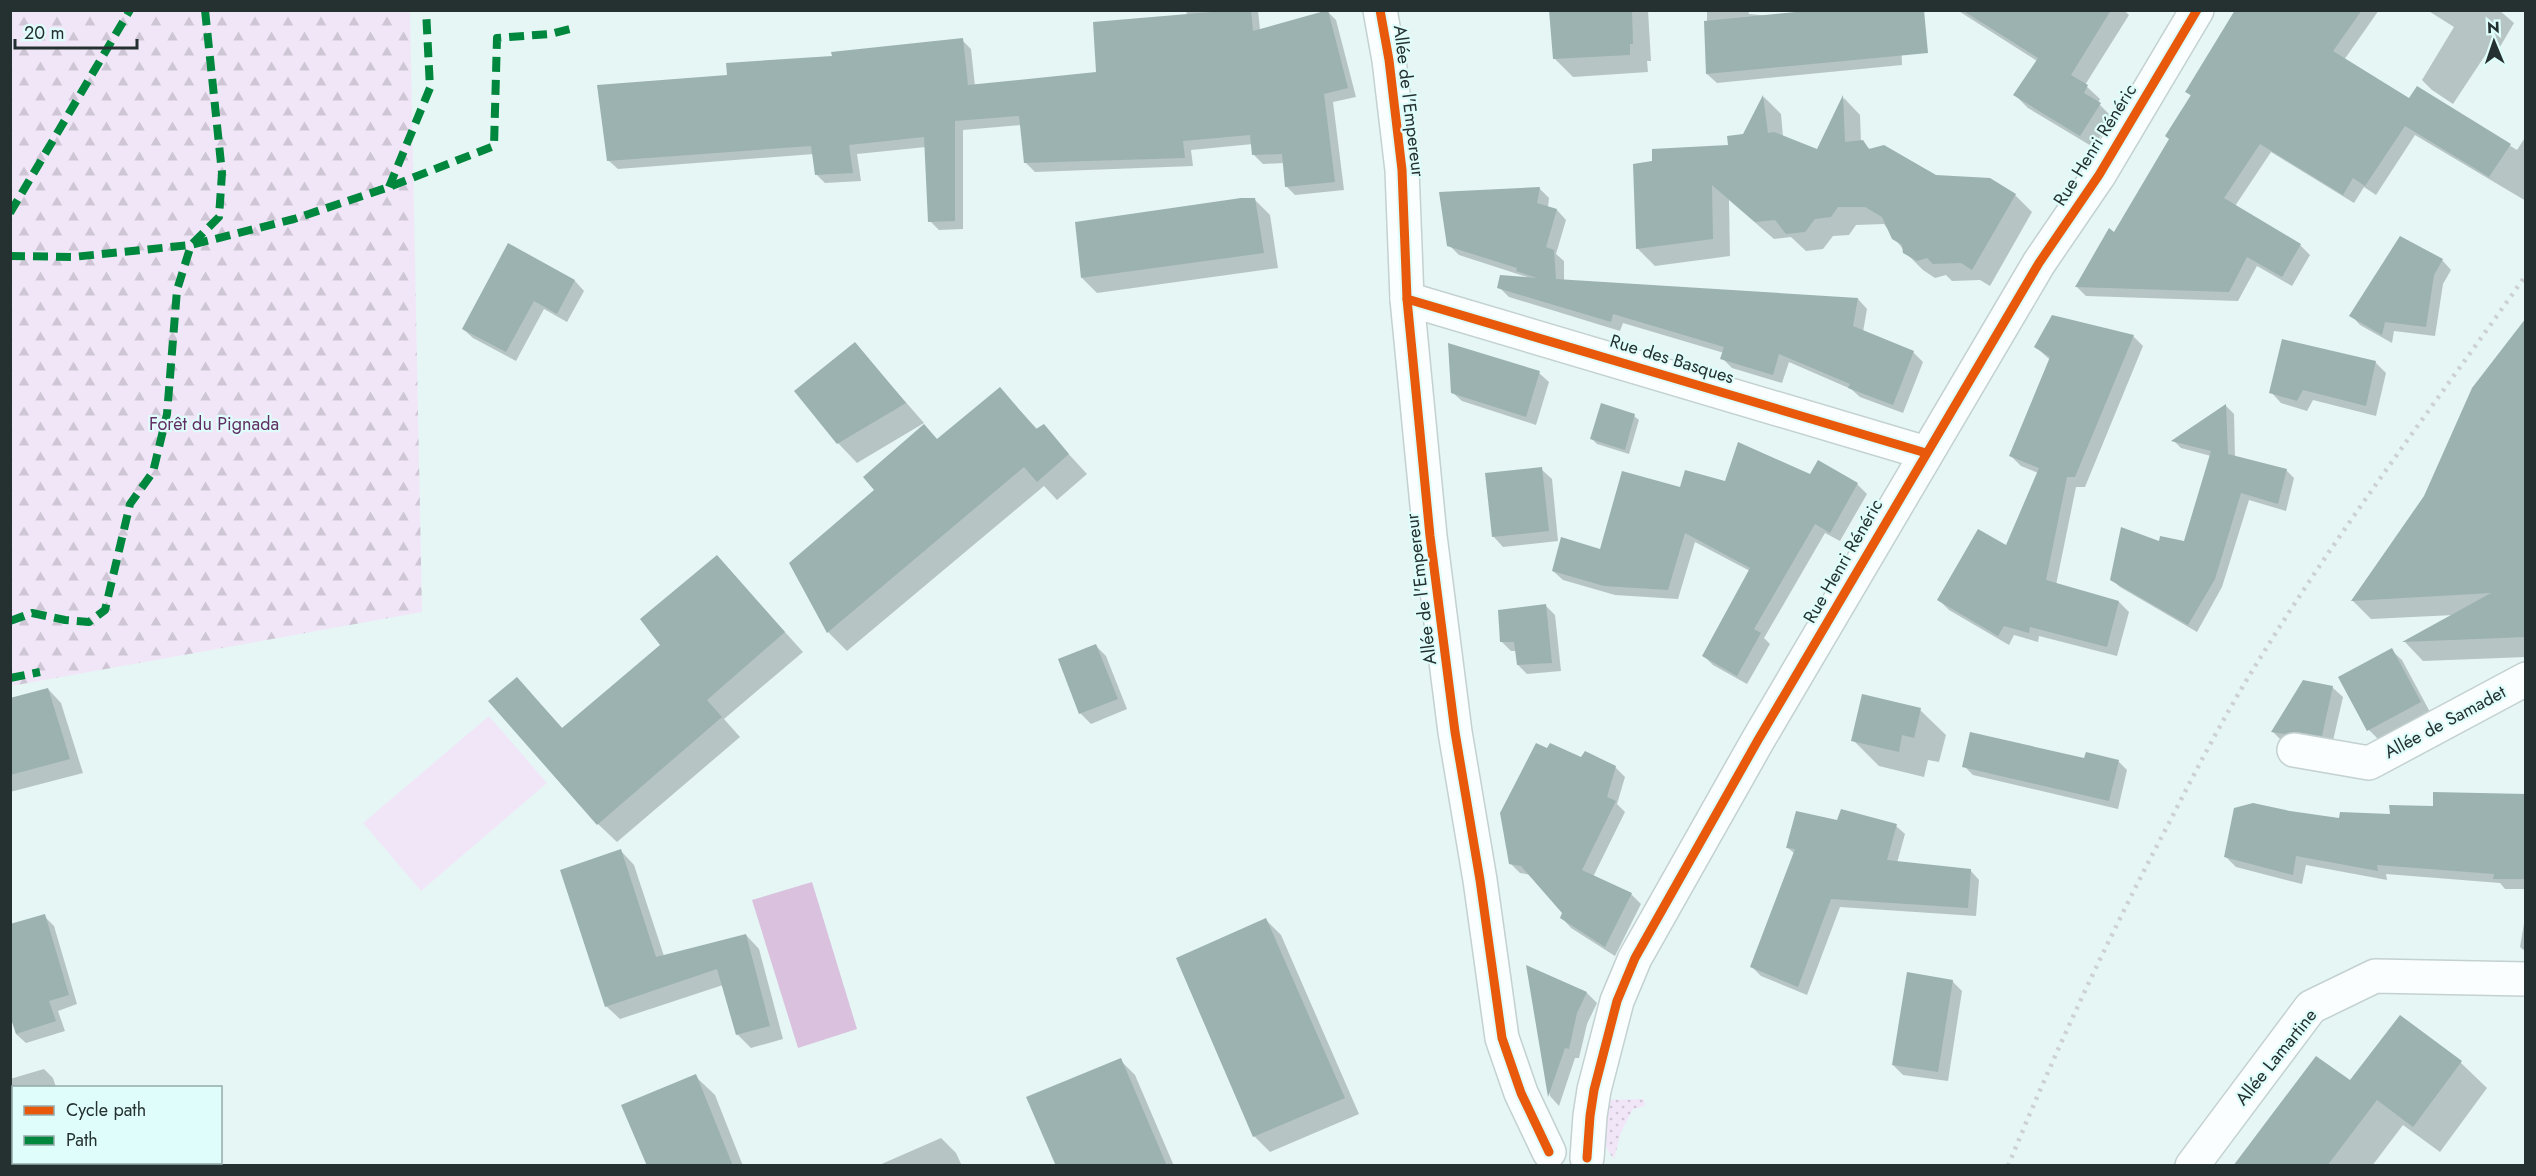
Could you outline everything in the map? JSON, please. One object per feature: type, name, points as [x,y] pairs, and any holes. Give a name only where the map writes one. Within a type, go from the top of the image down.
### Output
[{"type":"street","name":"Allée de l'Empereur","points":[[1380,10],[1389,60],[1402,170],[1407,298],[1430,536],[1450,697],[1502,1038],[1521,1093],[1537,1159]]},
{"type":"street","name":"Rue Henri Rénéric","points":[[1592,1162],[1594,1090],[1617,1001],[1635,958],[1763,730],[1926,453],[2039,263],[2099,175],[2197,10]]},
{"type":"street","name":"Rue des Basques","points":[[1407,298],[1926,453]]},
{"type":"street","name":"Allée de Samadet","points":[[2294,750],[2369,763],[2526,679]]},
{"type":"street","name":"Allée Lamartine","points":[[2192,1166],[2311,1008],[2375,976],[2526,980]]},
{"type":"street","points":[[1537,1159],[1575,1153],[1592,1162]]},
{"type":"green space","name":"Forêt du Pignada","points":[[11,10],[410,11],[422,612],[11,686]]},
{"type":"green space","points":[[489,716],[547,783],[421,891],[363,823]]},
{"type":"green space","points":[[1644,1099],[1645,1106],[1633,1109],[1621,1132],[1614,1159],[1603,1138],[1602,1100]]},
{"type":"shaded area","points":[[812,882],[857,1029],[798,1048],[752,900]]},
{"type":"building","points":[[1251,10],[1253,31],[1328,10],[1348,88],[1324,94],[1335,182],[1285,187],[1282,154],[1252,155],[1250,135],[1183,141],[1185,158],[1024,163],[1019,116],[955,121],[955,221],[928,222],[924,137],[849,145],[853,173],[815,175],[811,146],[607,161],[597,85],[727,75],[726,63],[832,56],[831,52],[963,38],[968,85],[1096,72],[1093,22]]},
{"type":"building","points":[[1549,10],[1632,10],[1633,44],[1630,44],[1630,55],[1553,59]]},
{"type":"building","points":[[1815,10],[1924,10],[1928,53],[1706,74],[1704,21]]},
{"type":"building","points":[[1962,10],[2111,10],[2071,75],[2088,85],[2084,93],[2101,103],[2080,136],[2013,95],[2038,58]]},
{"type":"building","points":[[2235,10],[2362,10],[2333,51],[2409,98],[2417,86],[2511,144],[2489,177],[2405,126],[2365,186],[2353,178],[2343,195],[2260,144],[2224,198],[2301,244],[2282,277],[2247,257],[2229,292],[2075,287],[2109,228],[2114,232],[2169,139],[2165,136],[2191,95],[2185,92]]},
{"type":"building","points":[[1763,95],[1768,133],[1774,132],[1817,149],[1843,95],[1845,142],[1863,140],[1869,149],[1884,145],[1936,175],[1990,178],[2016,194],[1972,270],[1961,263],[1933,264],[1927,258],[1917,261],[1903,253],[1902,245],[1892,239],[1882,217],[1865,207],[1838,207],[1831,217],[1815,219],[1805,232],[1786,234],[1775,220],[1755,222],[1712,185],[1713,239],[1636,249],[1633,164],[1652,161],[1652,149],[1728,145],[1727,136],[1743,134]]},
{"type":"building","points":[[1540,187],[1537,203],[1557,209],[1546,247],[1554,250],[1556,279],[1858,298],[1853,326],[1914,351],[1893,405],[1848,388],[1850,384],[1779,354],[1773,375],[1720,359],[1724,347],[1613,314],[1611,322],[1497,288],[1500,275],[1537,278],[1516,271],[1517,268],[1447,246],[1439,192]]},
{"type":"building","points":[[1241,198],[1255,198],[1264,253],[1081,278],[1075,222]]},
{"type":"building","points":[[2400,236],[2443,259],[2434,275],[2426,327],[2385,322],[2382,335],[2349,316]]},
{"type":"building","points":[[508,243],[575,280],[557,314],[534,301],[506,352],[462,329]]},
{"type":"building","points":[[2052,315],[2134,335],[2075,477],[2067,477],[2046,580],[2119,601],[2107,647],[2030,627],[2029,633],[2004,626],[1998,636],[1937,600],[1978,529],[2006,545],[2039,468],[2009,456],[2050,357],[2034,347]]},
{"type":"building","points":[[2526,318],[2526,637],[2402,642],[2491,593],[2351,601],[2424,496],[2472,388]]},
{"type":"building","points":[[2282,339],[2376,361],[2366,406],[2303,390],[2297,401],[2269,393]]},
{"type":"building","points":[[855,342],[906,403],[837,444],[794,391]]},
{"type":"building","points":[[1448,343],[1540,371],[1526,417],[1451,393]]},
{"type":"building","points":[[1000,387],[1036,429],[1044,424],[1069,454],[1037,482],[1024,467],[827,633],[789,563],[874,490],[863,477],[924,424],[937,439]]},
{"type":"building","points":[[1601,403],[1635,414],[1625,450],[1590,439]]},
{"type":"building","points":[[2226,404],[2228,454],[2287,469],[2278,504],[2241,493],[2215,579],[2188,625],[2110,580],[2121,527],[2159,541],[2160,536],[2184,541],[2211,451],[2171,441]]},
{"type":"building","points":[[1738,442],[1810,474],[1818,460],[1858,483],[1830,533],[1815,524],[1754,629],[1761,633],[1737,676],[1702,656],[1750,568],[1685,533],[1668,590],[1604,586],[1552,571],[1561,537],[1600,549],[1622,471],[1680,487],[1685,470],[1725,481]]},
{"type":"building","points":[[1542,467],[1549,531],[1492,537],[1485,473]]},
{"type":"building","points":[[717,555],[785,632],[707,700],[722,717],[597,825],[488,701],[517,677],[562,728],[660,645],[640,619]]},
{"type":"building","points":[[1546,604],[1552,663],[1517,665],[1514,642],[1500,642],[1498,610]]},
{"type":"building","points":[[1096,644],[1118,699],[1079,714],[1058,659]]},
{"type":"building","points":[[2392,648],[2421,702],[2367,731],[2338,677]]},
{"type":"building","points":[[2303,680],[2333,686],[2322,736],[2297,732],[2285,734],[2271,732]]},
{"type":"building","points":[[48,688],[70,759],[10,775],[10,698]]},
{"type":"building","points":[[1862,694],[1921,708],[1914,738],[1902,735],[1899,752],[1851,741]]},
{"type":"building","points":[[1970,732],[2084,758],[2086,752],[2119,760],[2109,801],[1962,767]]},
{"type":"building","points":[[1536,743],[1547,748],[1550,743],[1581,757],[1585,751],[1616,766],[1607,797],[1616,801],[1582,870],[1632,893],[1605,947],[1560,918],[1562,913],[1521,866],[1509,864],[1500,813]]},
{"type":"building","points":[[2433,792],[2526,794],[2526,879],[2493,879],[2494,874],[2377,865],[2378,871],[2296,856],[2293,875],[2224,857],[2234,808],[2253,803],[2339,818],[2340,812],[2390,814],[2389,805],[2433,806]]},
{"type":"building","points":[[1841,809],[1897,824],[1887,860],[1971,869],[1968,908],[1831,899],[1798,987],[1750,967],[1795,849],[1786,848],[1796,811],[1837,820]]},
{"type":"building","points":[[621,849],[656,957],[746,934],[770,1026],[736,1035],[717,969],[605,1007],[560,870]]},
{"type":"building","points":[[45,914],[69,995],[49,1001],[56,1021],[16,1034],[10,1016],[10,924]]},
{"type":"building","points":[[1266,918],[1345,1098],[1253,1137],[1176,958]]},
{"type":"building","points":[[1526,965],[1587,992],[1577,1013],[1569,1049],[1565,1048],[1548,1097]]},
{"type":"building","points":[[1907,972],[1953,980],[1938,1072],[1892,1065]]},
{"type":"building","points":[[2400,1015],[2462,1061],[2413,1127],[2377,1100],[2327,1166],[2233,1166],[2316,1056],[2350,1080]]},
{"type":"building","points":[[1121,1058],[1167,1166],[1056,1166],[1026,1097]]},
{"type":"building","points":[[696,1074],[733,1166],[647,1166],[621,1105]]},
{"type":"railway","points":[[2008,1166],[2064,1035],[2105,949],[2191,780],[2237,696],[2325,558],[2526,275]]},
{"type":"marked path","points":[[10,213],[130,10]]},
{"type":"marked path","points":[[10,621],[32,613],[89,622],[105,610],[130,504],[153,472],[167,414],[177,290],[191,245],[219,217],[222,173],[205,10]]},
{"type":"marked path","points":[[389,187],[430,88],[426,10]]},
{"type":"marked path","points":[[10,256],[73,257],[191,245],[294,219],[389,187],[494,146],[497,38],[550,34],[574,28]]},
{"type":"marked path","points":[[10,678],[40,672]]},
{"type":"cycle path","points":[[1380,10],[1389,60],[1402,170],[1407,299],[1430,536],[1455,732],[1480,880],[1502,1038],[1521,1093],[1549,1152]]},
{"type":"cycle path","points":[[1587,1158],[1594,1090],[1617,1001],[1635,958],[1758,740],[2039,263],[2099,175],[2197,10]]},
{"type":"cycle path","points":[[1407,299],[1926,453]]}]
